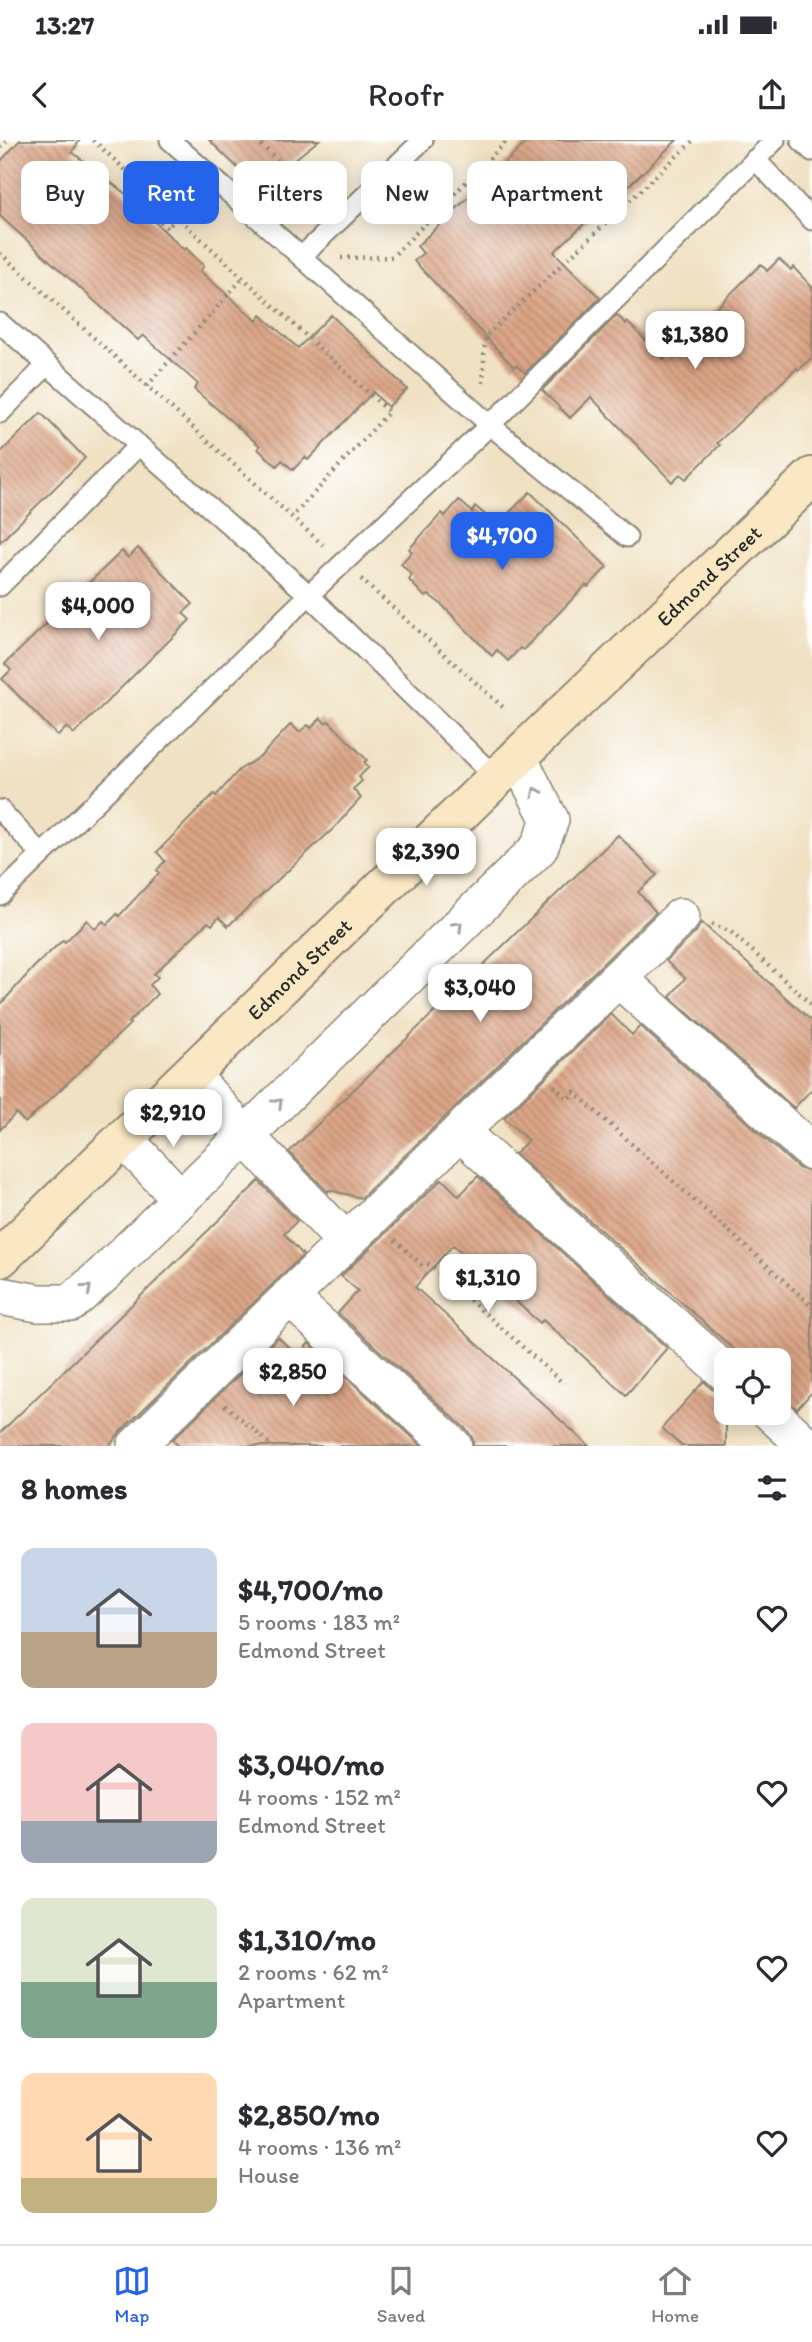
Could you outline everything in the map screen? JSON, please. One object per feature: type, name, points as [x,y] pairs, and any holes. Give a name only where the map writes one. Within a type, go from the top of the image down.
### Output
[{"type":"street","name":"Edmond Street","points":[[0,1258],[812,477]]},
{"type":"street","points":[[0,1296],[38,1303],[71,1303],[181,1199],[539,848],[550,820],[507,768]]},
{"type":"street","points":[[136,1446],[681,917]]},
{"type":"street","points":[[618,978],[812,1152]]},
{"type":"street","points":[[191,1075],[246,1135],[358,1230]]},
{"type":"street","points":[[460,1132],[714,1362]]},
{"type":"street","points":[[124,1139],[181,1199]]},
{"type":"street","points":[[289,1297],[453,1446]]},
{"type":"street","points":[[784,1425],[807,1446]]},
{"type":"lane","points":[[170,140],[490,425],[627,537]]},
{"type":"lane","points":[[301,257],[423,140]]},
{"type":"lane","points":[[0,895],[343,563],[490,425],[775,140]]},
{"type":"lane","points":[[801,140],[812,151]]},
{"type":"lane","points":[[755,159],[812,220]]},
{"type":"lane","points":[[0,323],[507,768]]},
{"type":"lane","points":[[0,413],[47,365]]},
{"type":"lane","points":[[0,586],[139,445]]},
{"type":"lane","points":[[0,810],[41,854]]},
{"type":"path","points":[[0,148],[8,140]]},
{"type":"path","points":[[93,140],[157,199],[155,216],[167,228],[177,217],[389,412],[292,517]]},
{"type":"path","points":[[256,140],[303,183],[305,223],[341,258],[392,257],[508,140]]},
{"type":"path","points":[[469,406],[483,391],[485,337],[694,140]]},
{"type":"path","points":[[0,253],[506,710]]},
{"type":"path","points":[[147,386],[243,278]]},
{"type":"path","points":[[681,917],[689,909],[704,921],[730,932],[812,1005]]},
{"type":"path","points":[[529,1064],[568,1099],[574,1092],[812,1306]]},
{"type":"path","points":[[358,1230],[421,1264],[432,1266],[564,1384]]},
{"type":"path","points":[[201,1383],[272,1446]]},
{"type":"building","points":[[20,140],[80,140],[72,152],[84,161],[21,161],[21,224],[109,224],[109,181],[123,192],[123,224],[157,224],[204,266],[200,271],[257,321],[261,315],[298,348],[331,315],[407,389],[388,407],[373,392],[308,460],[305,457],[293,470],[282,460],[277,466],[258,449],[260,446],[194,389],[198,384],[143,335],[138,340],[0,216],[0,162]]},
{"type":"building","points":[[209,140],[319,140],[293,161],[233,161],[233,163]]},
{"type":"building","points":[[529,140],[677,140],[627,187],[627,161],[507,161]]},
{"type":"building","points":[[467,199],[467,224],[584,224],[554,252],[600,298],[525,373],[516,365],[514,367],[414,261],[423,253],[417,246],[440,224],[453,224],[453,212]]},
{"type":"building","points":[[779,259],[791,270],[793,267],[812,287],[812,357],[717,443],[720,445],[686,479],[680,474],[672,482],[591,397],[570,418],[542,390],[617,315],[664,359],[761,264],[767,271]]},
{"type":"building","points":[[41,413],[85,458],[0,542],[0,453]]},
{"type":"building","points":[[530,492],[607,567],[523,650],[520,648],[508,661],[497,650],[492,656],[441,604],[429,595],[425,597],[409,580],[412,575],[401,564],[412,552],[409,549],[442,513],[445,516],[459,500],[472,512],[475,506],[497,525]]},
{"type":"building","points":[[138,548],[193,604],[183,613],[190,620],[74,734],[67,727],[58,736],[2,679],[11,670],[5,664],[122,551],[128,558]]},
{"type":"building","points":[[321,718],[325,723],[329,721],[367,760],[364,762],[369,767],[359,777],[362,781],[353,789],[361,798],[334,828],[228,926],[219,917],[212,925],[208,922],[154,974],[158,977],[150,985],[157,994],[128,1023],[130,1024],[25,1123],[16,1113],[0,1130],[0,1005],[35,966],[87,920],[95,929],[103,921],[107,925],[117,914],[119,916],[159,873],[157,870],[165,861],[157,852],[214,794],[216,796],[239,770],[261,756],[291,724],[299,732],[308,725],[311,728]]},
{"type":"building","points":[[618,835],[657,875],[638,892],[656,912],[361,1198],[329,1190],[328,1192],[289,1152]]},
{"type":"building","points":[[701,922],[812,1021],[812,1089],[794,1108],[670,997],[685,978],[666,961],[696,932]]},
{"type":"building","points":[[611,1014],[632,1035],[640,1026],[798,1168],[812,1172],[812,1392],[797,1409],[791,1404],[791,1348],[733,1348],[515,1154],[528,1140],[504,1118]]},
{"type":"building","points":[[478,1176],[667,1348],[626,1395],[543,1320],[540,1323],[453,1245],[415,1287],[589,1446],[473,1446],[473,1439],[467,1430],[338,1313],[358,1291],[341,1276],[442,1179],[459,1196]]},
{"type":"building","points":[[259,1181],[297,1221],[284,1234],[303,1255],[121,1431],[109,1446],[0,1446],[0,1433]]},
{"type":"building","points":[[278,1337],[298,1356],[309,1343],[422,1446],[179,1446],[172,1440]]},
{"type":"building","points":[[704,1381],[714,1390],[714,1425],[726,1425],[726,1446],[682,1446],[662,1428]]}]
